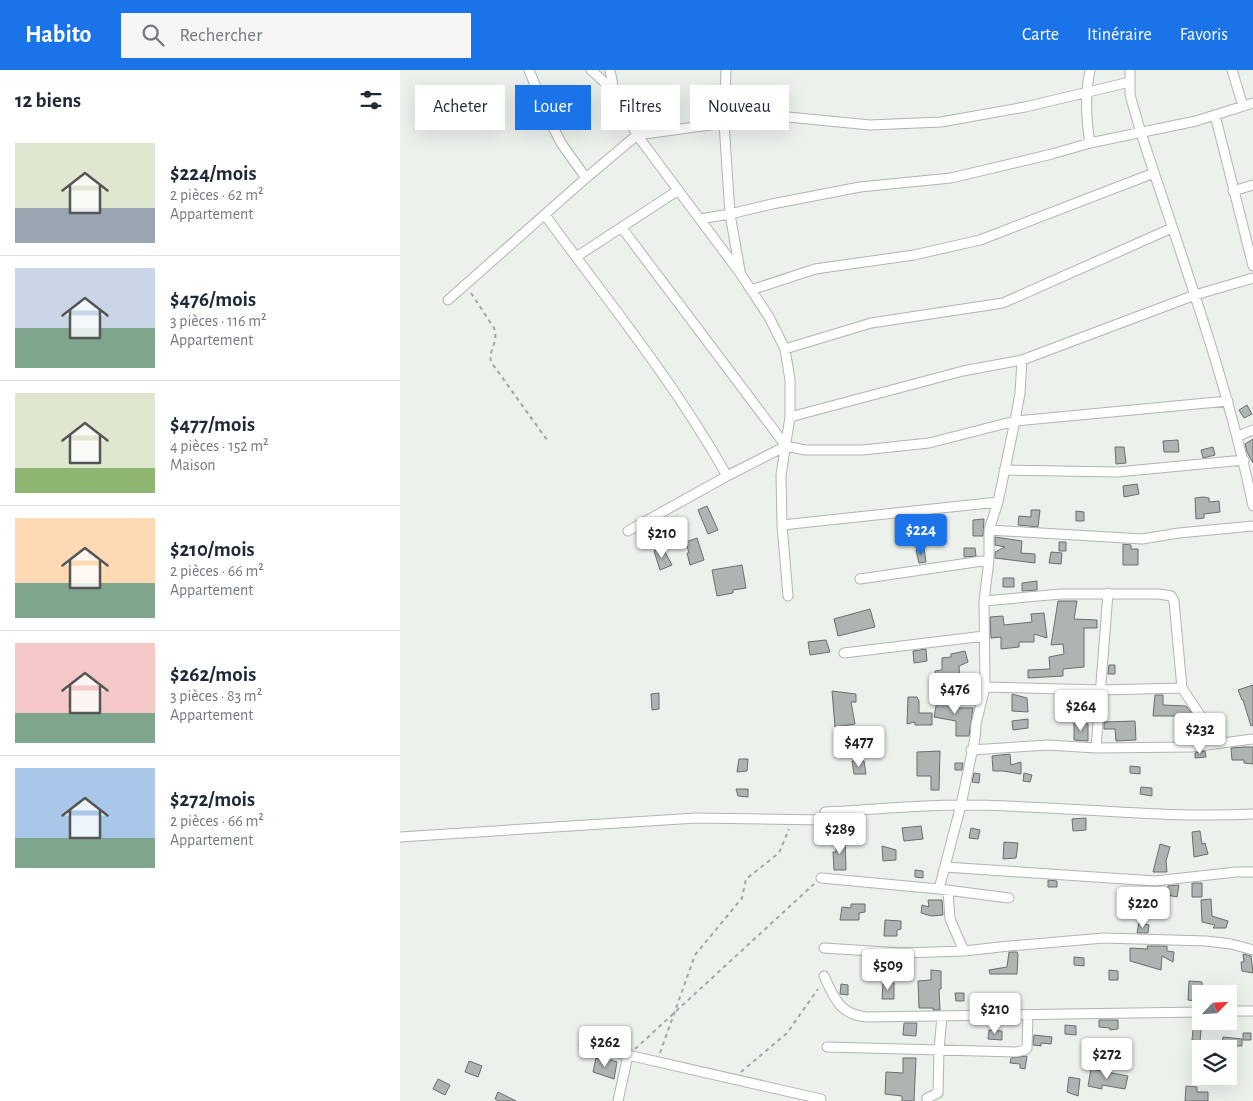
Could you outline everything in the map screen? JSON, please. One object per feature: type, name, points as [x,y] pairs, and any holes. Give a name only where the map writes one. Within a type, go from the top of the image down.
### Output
[{"type":"street","points":[[529,70],[561,143],[586,178]]},
{"type":"street","points":[[591,70],[607,85]]},
{"type":"street","points":[[610,70],[613,85]]},
{"type":"street","points":[[725,85],[726,70]]},
{"type":"street","points":[[1090,70],[1086,120],[1090,143]]},
{"type":"street","points":[[1130,70],[1130,95],[1218,365],[1244,460],[1253,506]]},
{"type":"street","points":[[1232,70],[1243,106]]},
{"type":"street","points":[[789,117],[870,124],[941,122],[1025,107],[1130,82]]},
{"type":"street","points":[[700,219],[860,187],[951,178],[1090,143],[1214,115],[1253,103]]},
{"type":"street","points":[[1214,115],[1234,191],[1249,238],[1253,266]]},
{"type":"street","points":[[448,300],[637,135],[690,128]]},
{"type":"street","points":[[634,130],[677,191],[740,273],[769,316],[785,349],[790,380],[790,417],[781,476],[782,524],[788,596]]},
{"type":"street","points":[[724,130],[730,214],[740,273]]},
{"type":"street","points":[[751,290],[815,269],[914,255],[980,240],[1154,173]]},
{"type":"street","points":[[1234,191],[1253,185]]},
{"type":"street","points":[[576,257],[677,191]]},
{"type":"street","points":[[545,214],[651,357],[716,455],[727,476]]},
{"type":"street","points":[[622,228],[786,446]]},
{"type":"street","points":[[785,349],[870,323],[1003,303],[1172,228]]},
{"type":"street","points":[[790,417],[963,371],[1022,360],[1194,295],[1253,278]]},
{"type":"street","points":[[964,951],[950,919],[943,889],[945,867],[961,805],[985,687],[984,601],[989,560],[988,530],[998,502],[1016,421],[1022,360]]},
{"type":"street","points":[[628,531],[727,476],[786,446],[805,450],[863,450],[929,443],[1016,421],[1228,401]]},
{"type":"street","points":[[1238,436],[1253,430]]},
{"type":"street","points":[[1004,470],[1117,472],[1244,460]]},
{"type":"street","points":[[782,524],[998,502]]},
{"type":"street","points":[[988,530],[1142,540],[1253,526]]},
{"type":"street","points":[[860,578],[989,560]]},
{"type":"street","points":[[1096,748],[1108,593]]},
{"type":"street","points":[[984,601],[1061,594],[1167,594],[1171,596],[1174,601],[1182,688],[1204,721],[1223,743]]},
{"type":"street","points":[[844,653],[984,636]]},
{"type":"street","points":[[985,687],[1100,690],[1182,688]]},
{"type":"street","points":[[971,750],[1048,745],[1096,748],[1191,747],[1253,739]]},
{"type":"street","points":[[400,837],[696,818],[792,820],[961,805],[1132,813],[1253,814]]},
{"type":"street","points":[[945,867],[1155,881],[1236,872],[1253,872]]},
{"type":"street","points":[[821,878],[943,889],[1009,898]]},
{"type":"street","points":[[824,948],[902,953],[964,951],[1104,938],[1206,941],[1231,944],[1253,950]]},
{"type":"street","points":[[824,976],[842,1008],[856,1016],[1192,1012]]},
{"type":"street","points":[[1238,1011],[1253,1011]]},
{"type":"street","points":[[826,1047],[1016,1052],[1025,1050],[1028,1042],[1028,1015]]},
{"type":"street","points":[[927,1101],[927,1098],[938,1093],[942,1016]]},
{"type":"street","points":[[584,1045],[821,1099]]},
{"type":"street","points":[[618,1101],[628,1055]]},
{"type":"path","points":[[466,284],[496,333],[497,338],[490,357],[491,362],[547,440]]},
{"type":"path","points":[[657,1062],[695,955],[742,898],[746,879],[779,853],[792,820]]},
{"type":"path","points":[[628,1055],[821,878]]},
{"type":"path","points":[[733,1079],[787,1033],[818,990]]},
{"type":"building","points":[[1247,405],[1252,414],[1244,418],[1239,410]]},
{"type":"building","points":[[1253,439],[1253,463],[1245,444]]},
{"type":"building","points":[[1178,440],[1179,452],[1164,452],[1163,441]]},
{"type":"building","points":[[1115,447],[1124,447],[1126,463],[1116,464]]},
{"type":"building","points":[[1213,447],[1215,455],[1203,458],[1201,450]]},
{"type":"building","points":[[1137,484],[1139,494],[1124,497],[1123,486]]},
{"type":"building","points":[[1195,498],[1209,498],[1209,502],[1219,501],[1220,512],[1204,514],[1204,518],[1196,519]]},
{"type":"building","points":[[707,506],[718,530],[708,534],[698,510]]},
{"type":"building","points":[[1031,510],[1040,510],[1038,527],[1018,525],[1019,516],[1031,517]]},
{"type":"building","points":[[1076,511],[1084,512],[1084,521],[1076,521]]},
{"type":"building","points":[[984,519],[983,536],[973,536],[973,520]]},
{"type":"building","points":[[995,537],[1022,541],[1021,553],[1035,554],[1035,563],[995,558],[995,552],[1005,547],[995,545]]},
{"type":"building","points":[[697,538],[704,560],[690,565],[686,542]]},
{"type":"building","points":[[1059,542],[1066,542],[1066,551],[1059,551]]},
{"type":"building","points":[[1123,544],[1131,545],[1131,549],[1138,549],[1138,565],[1123,565]]},
{"type":"building","points":[[663,548],[672,565],[660,570],[654,551]]},
{"type":"building","points":[[924,548],[926,562],[919,563],[916,550]]},
{"type":"building","points":[[964,548],[975,548],[976,556],[964,557]]},
{"type":"building","points":[[1051,552],[1062,553],[1061,564],[1049,563]]},
{"type":"building","points":[[742,565],[746,588],[733,590],[733,593],[717,596],[712,570]]},
{"type":"building","points":[[1003,578],[1014,578],[1014,587],[1003,587]]},
{"type":"building","points":[[1037,581],[1037,590],[1022,591],[1022,583]]},
{"type":"building","points":[[1058,601],[1077,601],[1074,619],[1097,620],[1097,628],[1084,628],[1084,667],[1063,669],[1063,676],[1028,678],[1028,670],[1050,669],[1049,657],[1064,654],[1063,644],[1051,645]]},
{"type":"building","points":[[870,609],[875,627],[838,636],[834,619]]},
{"type":"building","points":[[1044,613],[1047,638],[1034,634],[1034,642],[1019,642],[1019,647],[1001,649],[1001,637],[991,638],[990,617],[1003,616],[1004,625],[1032,622],[1031,614]]},
{"type":"building","points":[[826,640],[830,652],[810,655],[808,642]]},
{"type":"building","points":[[926,649],[927,661],[914,663],[913,651]]},
{"type":"building","points":[[965,651],[968,662],[959,666],[960,681],[937,685],[935,671],[942,670],[942,658],[951,657],[951,654]]},
{"type":"building","points":[[1109,665],[1115,665],[1115,674],[1108,674]]},
{"type":"building","points":[[1253,685],[1253,725],[1251,726],[1238,690]]},
{"type":"building","points":[[832,691],[856,694],[856,702],[851,702],[855,724],[835,727]]},
{"type":"building","points":[[659,693],[659,709],[652,710],[651,694]]},
{"type":"building","points":[[1012,694],[1027,698],[1028,712],[1012,711]]},
{"type":"building","points":[[1155,695],[1163,695],[1163,705],[1186,706],[1191,712],[1192,728],[1181,728],[1180,716],[1153,716]]},
{"type":"building","points":[[938,696],[953,698],[952,706],[973,708],[969,736],[956,736],[956,721],[934,717]]},
{"type":"building","points":[[908,697],[917,697],[919,713],[932,713],[932,725],[915,725],[915,722],[907,724]]},
{"type":"building","points":[[1028,719],[1028,728],[1013,730],[1012,721]]},
{"type":"building","points":[[1135,721],[1136,740],[1116,741],[1115,729],[1104,729],[1104,722]]},
{"type":"building","points":[[1194,721],[1196,721],[1206,733],[1196,734]]},
{"type":"building","points":[[1074,723],[1088,724],[1088,741],[1074,740]]},
{"type":"building","points":[[1253,747],[1253,764],[1244,763],[1244,760],[1232,760],[1231,748]]},
{"type":"building","points":[[940,751],[939,790],[931,790],[931,776],[917,776],[917,752]]},
{"type":"building","points":[[1205,751],[1206,757],[1195,758],[1195,753]]},
{"type":"building","points":[[1010,754],[1011,765],[1021,762],[1021,774],[993,771],[992,756]]},
{"type":"building","points":[[739,759],[748,759],[747,771],[737,772]]},
{"type":"building","points":[[852,761],[864,761],[866,774],[854,774]]},
{"type":"building","points":[[955,763],[963,763],[962,770],[955,770]]},
{"type":"building","points":[[1130,766],[1140,767],[1140,774],[1130,773]]},
{"type":"building","points":[[974,773],[980,774],[979,783],[972,782]]},
{"type":"building","points":[[1024,773],[1032,775],[1030,782],[1023,781]]},
{"type":"building","points":[[1141,787],[1152,788],[1152,796],[1140,794]]},
{"type":"building","points":[[736,789],[748,789],[748,797],[738,796]]},
{"type":"building","points":[[1086,818],[1086,830],[1073,831],[1072,819]]},
{"type":"building","points":[[921,826],[923,839],[904,841],[902,828]]},
{"type":"building","points":[[971,828],[980,830],[978,839],[969,838]]},
{"type":"building","points":[[1200,831],[1202,844],[1205,843],[1208,854],[1194,857],[1192,832]]},
{"type":"building","points":[[845,837],[846,870],[834,870],[833,852],[836,852],[836,838]]},
{"type":"building","points":[[1004,842],[1018,843],[1016,858],[1003,859]]},
{"type":"building","points":[[1160,844],[1170,847],[1166,861],[1167,872],[1153,872]]},
{"type":"building","points":[[882,846],[896,850],[896,860],[883,861]]},
{"type":"building","points":[[915,870],[923,871],[923,878],[915,877]]},
{"type":"building","points":[[1048,880],[1057,881],[1057,887],[1048,887]]},
{"type":"building","points":[[1192,883],[1202,883],[1202,897],[1192,897]]},
{"type":"building","points":[[1179,885],[1177,897],[1167,895],[1168,886]]},
{"type":"building","points":[[1142,890],[1152,892],[1151,903],[1141,902]]},
{"type":"building","points":[[1211,899],[1212,916],[1228,921],[1226,928],[1213,928],[1215,925],[1202,922],[1201,900]]},
{"type":"building","points":[[928,900],[942,900],[943,915],[931,916],[921,913],[922,905],[929,907]]},
{"type":"building","points":[[851,904],[865,904],[865,912],[859,913],[859,920],[840,920],[842,907],[851,908]]},
{"type":"building","points":[[885,920],[901,921],[901,929],[897,930],[897,936],[884,936]]},
{"type":"building","points":[[1139,923],[1149,925],[1148,933],[1137,933]]},
{"type":"building","points":[[1147,946],[1167,946],[1167,951],[1174,952],[1173,962],[1162,956],[1161,970],[1130,961],[1130,948],[1148,949]]},
{"type":"building","points":[[1009,952],[1017,952],[1017,974],[990,974],[989,970],[1007,967]]},
{"type":"building","points":[[1243,954],[1251,956],[1253,973],[1242,971],[1241,962],[1244,962]]},
{"type":"building","points":[[1074,957],[1084,958],[1084,966],[1074,965]]},
{"type":"building","points":[[931,970],[941,971],[941,989],[939,989],[940,1010],[919,1008],[918,981],[931,980]]},
{"type":"building","points":[[1109,970],[1118,971],[1118,980],[1109,980]]},
{"type":"building","points":[[1189,981],[1202,982],[1202,985],[1192,985],[1192,1001],[1188,1000]]},
{"type":"building","points":[[883,982],[894,983],[894,999],[882,999]]},
{"type":"building","points":[[841,984],[848,985],[848,995],[840,994]]},
{"type":"building","points":[[955,993],[964,993],[964,1001],[956,1001]]},
{"type":"building","points":[[1099,1020],[1118,1020],[1118,1029],[1110,1030],[1110,1028],[1099,1027]]},
{"type":"building","points":[[904,1023],[917,1023],[916,1036],[903,1035]]},
{"type":"building","points":[[1065,1025],[1076,1026],[1076,1035],[1065,1034]]},
{"type":"building","points":[[989,1030],[1002,1031],[1002,1040],[988,1039]]},
{"type":"building","points":[[1193,1030],[1201,1030],[1200,1040],[1192,1040]]},
{"type":"building","points":[[1243,1033],[1251,1033],[1251,1040],[1243,1040]]},
{"type":"building","points":[[1034,1035],[1052,1037],[1051,1044],[1041,1043],[1041,1046],[1033,1045]]},
{"type":"building","points":[[1223,1037],[1242,1039],[1242,1046],[1237,1046],[1237,1040],[1223,1040]]},
{"type":"building","points":[[1027,1056],[1025,1069],[1020,1068],[1020,1064],[1010,1063],[1011,1058]]},
{"type":"building","points":[[596,1058],[608,1062],[608,1059],[617,1062],[614,1079],[593,1072]]},
{"type":"building","points":[[903,1058],[916,1058],[914,1101],[902,1101],[902,1096],[885,1094],[886,1072],[903,1073]]},
{"type":"building","points":[[469,1061],[482,1066],[478,1077],[465,1072]]},
{"type":"building","points":[[1091,1069],[1128,1076],[1125,1089],[1102,1085],[1102,1089],[1088,1086]]},
{"type":"building","points":[[1069,1077],[1080,1079],[1078,1096],[1067,1092]]},
{"type":"building","points":[[438,1079],[450,1085],[445,1095],[433,1089]]},
{"type":"building","points":[[1186,1086],[1197,1087],[1197,1092],[1208,1092],[1208,1101],[1185,1101]]},
{"type":"building","points":[[498,1092],[516,1101],[499,1101],[495,1099]]}]
